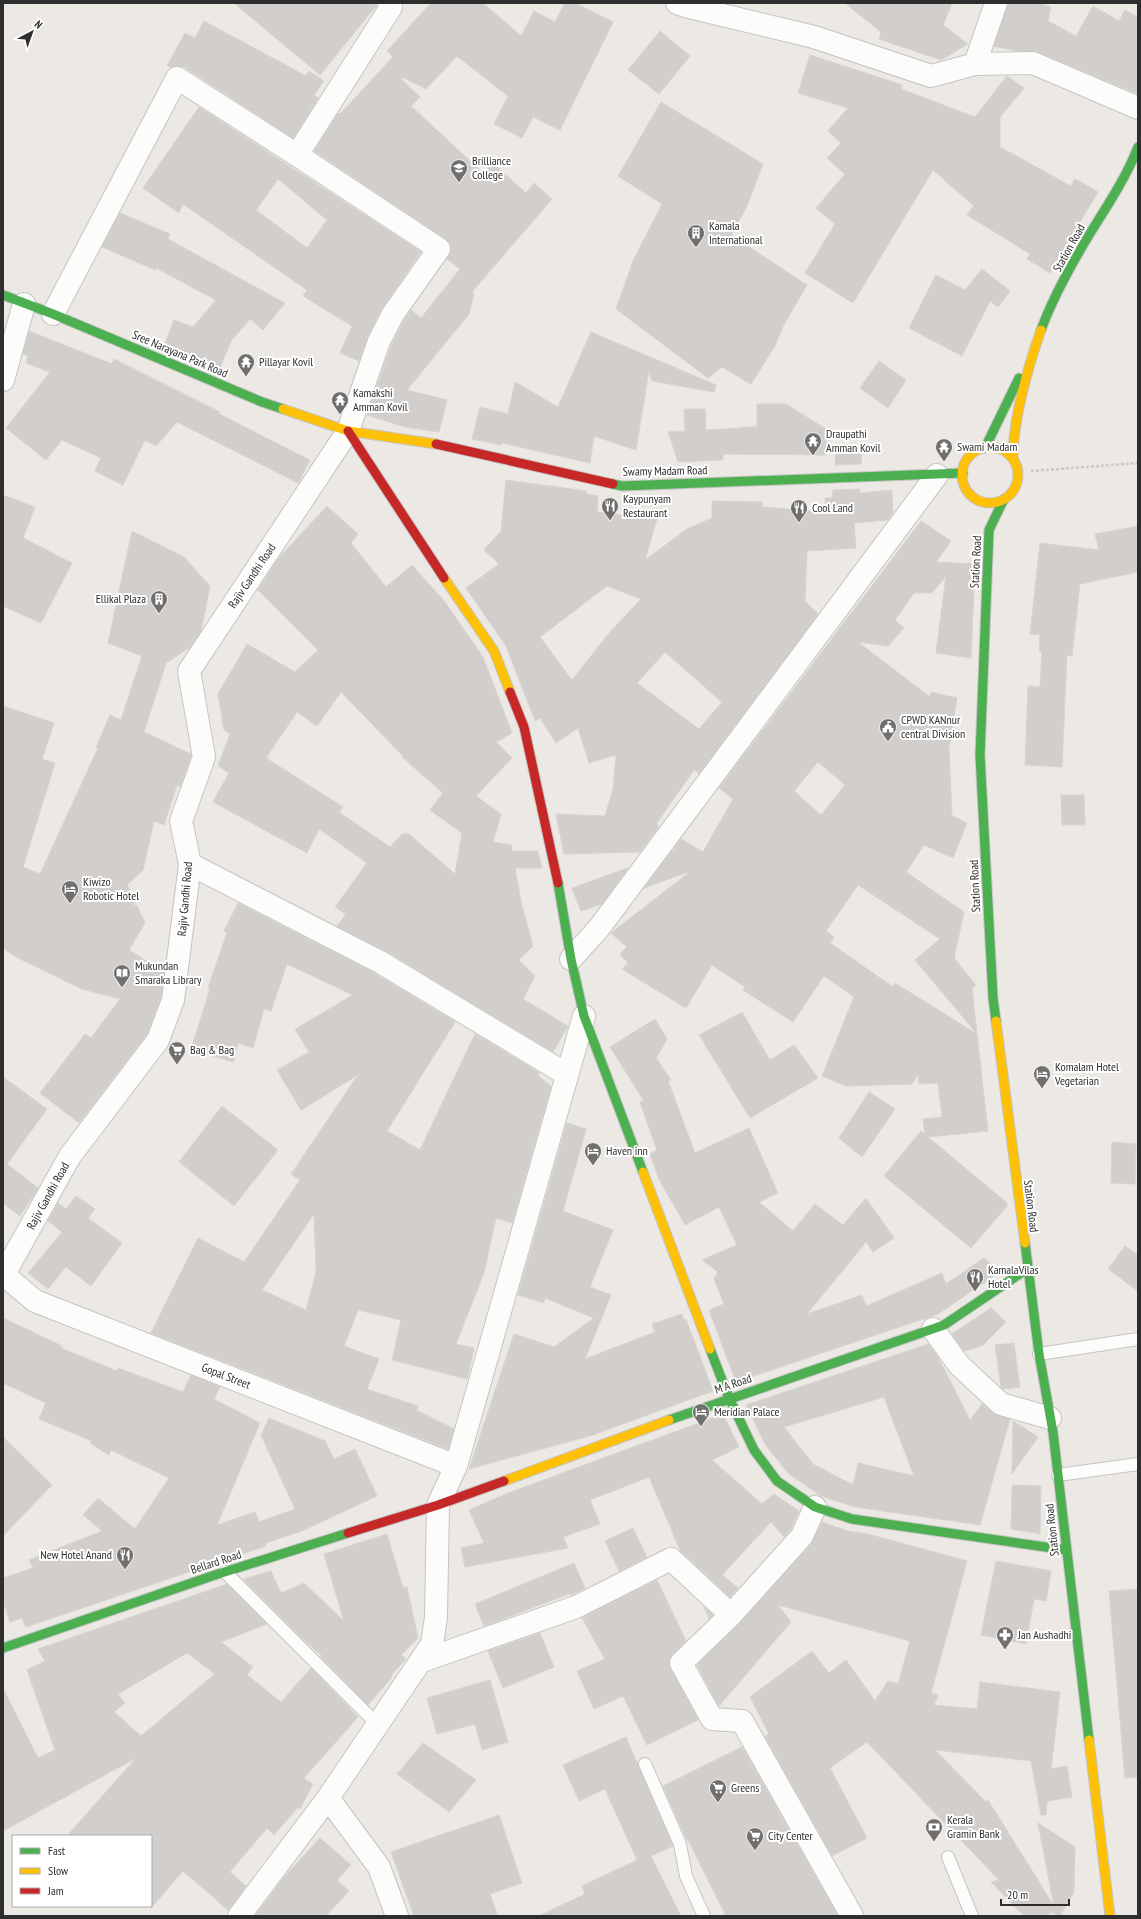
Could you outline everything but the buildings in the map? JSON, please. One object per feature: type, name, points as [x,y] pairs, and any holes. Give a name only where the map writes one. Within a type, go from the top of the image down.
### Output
[{"type":"main road","name":"Station Road","points":[[1013,459],[1013,443],[1030,360],[1048,309],[1088,237],[1129,170],[1138,147]]},
{"type":"main road","points":[[1129,170],[1138,161]]},
{"type":"main road","name":"Sree Narayana Park Road","points":[[3,296],[53,314],[262,402],[348,431]]},
{"type":"main road","points":[[985,448],[1014,388],[1030,360]]},
{"type":"main road","points":[[348,431],[420,543],[494,651],[524,727],[558,884],[571,959],[584,1016],[729,1398],[754,1450],[777,1481],[815,1507],[852,1519],[1066,1550]]},
{"type":"main road","name":"Swamy Madam Road","points":[[348,431],[453,447],[622,486],[937,476],[963,473]]},
{"type":"main road","points":[[985,448],[998,448],[1006,452],[1013,459],[1018,472],[1016,486],[1011,494],[1004,499],[986,502],[977,499],[970,494],[964,486],[963,473],[966,460],[972,453],[985,448]]},
{"type":"main road","points":[[977,499],[989,530]]},
{"type":"main road","name":"Station Road","points":[[1004,499],[989,530],[980,755],[993,998],[1038,1354],[1050,1418],[1058,1475],[1110,1916]]},
{"type":"main road","name":"M A Road","points":[[438,1505],[729,1398],[944,1325],[1027,1269]]},
{"type":"main road","name":"Bellard Road","points":[[3,1648],[224,1572],[438,1505]]},
{"type":"street","points":[[53,314],[177,78],[297,155],[391,7],[389,3]]},
{"type":"street","points":[[678,3],[684,6],[814,37],[931,76],[975,64],[1033,63],[1138,108]]},
{"type":"street","points":[[975,64],[996,3]]},
{"type":"street","name":"Rajiv Gandhi Road","points":[[3,1275],[70,1156],[158,1040],[173,1000],[190,864],[182,821],[204,757],[189,671],[348,431],[379,341],[393,314],[439,249],[297,155]]},
{"type":"street","points":[[3,380],[24,304]]},
{"type":"street","points":[[571,959],[599,928],[937,476]]},
{"type":"street","points":[[190,864],[380,962],[566,1074]]},
{"type":"street","points":[[239,1916],[328,1798],[422,1661],[432,1644],[436,1617],[438,1505],[456,1466],[566,1074],[584,1016]]},
{"type":"street","name":"Gopal Street","points":[[3,1275],[35,1301],[456,1466]]},
{"type":"street","points":[[933,1329],[959,1365],[1001,1404],[1050,1418]]},
{"type":"street","points":[[815,1507],[802,1536],[731,1615],[681,1663],[712,1719],[742,1721],[852,1916]]},
{"type":"street","points":[[422,1661],[576,1607],[671,1559],[731,1615]]},
{"type":"street","points":[[328,1798],[379,1867],[397,1916]]},
{"type":"lane","points":[[1038,1354],[1138,1339]]},
{"type":"lane","points":[[1058,1475],[1138,1464]]},
{"type":"lane","points":[[224,1572],[378,1725]]},
{"type":"lane","points":[[645,1764],[680,1844],[686,1876],[704,1916]]},
{"type":"lane","points":[[948,1857],[972,1916]]},
{"type":"path","points":[[1018,472],[1138,464]]},
{"type":"traffic: fast","points":[[1041,330],[1063,281],[1082,246],[1122,181],[1138,147]]},
{"type":"traffic: fast","points":[[3,295],[53,314],[262,402],[283,409]]},
{"type":"traffic: fast","points":[[985,448],[1019,378]]},
{"type":"traffic: fast","points":[[613,484],[622,486],[963,473]]},
{"type":"traffic: fast","points":[[996,1021],[993,998],[980,755],[989,530],[1004,499]]},
{"type":"traffic: fast","points":[[558,883],[571,959],[584,1016],[643,1172]]},
{"type":"traffic: fast","points":[[1025,1243],[1039,1354],[1053,1432],[1089,1740]]},
{"type":"traffic: fast","points":[[669,1420],[944,1325],[1027,1269]]},
{"type":"traffic: fast","points":[[710,1349],[729,1398],[754,1450],[777,1481],[815,1507],[852,1519],[1066,1550]]},
{"type":"traffic: fast","points":[[3,1648],[212,1576],[348,1533]]},
{"type":"traffic: slow","points":[[1013,459],[1018,411],[1031,360],[1041,330]]},
{"type":"traffic: slow","points":[[283,409],[348,431],[436,444]]},
{"type":"traffic: slow","points":[[990,447],[1001,450],[1010,455],[1015,464],[1018,475],[1015,486],[1010,495],[1001,500],[990,503],[979,500],[970,495],[965,486],[962,475],[965,464],[970,455],[979,450],[990,447]]},
{"type":"traffic: slow","points":[[444,578],[494,651],[510,692]]},
{"type":"traffic: slow","points":[[996,1021],[1025,1243]]},
{"type":"traffic: slow","points":[[643,1172],[710,1349]]},
{"type":"traffic: slow","points":[[504,1481],[669,1420]]},
{"type":"traffic: slow","points":[[1089,1740],[1110,1916]]},
{"type":"traffic: jam","points":[[348,431],[444,578]]},
{"type":"traffic: jam","points":[[436,444],[613,484]]},
{"type":"traffic: jam","points":[[510,692],[524,727],[558,883]]},
{"type":"traffic: jam","points":[[348,1533],[438,1505],[504,1481]]},
{"type":"place","name":"Brilliance College","points":[[459,183]]},
{"type":"place","name":"Kamala International","points":[[696,248]]},
{"type":"place","name":"Pillayar Kovil","points":[[246,377]]},
{"type":"place","name":"Kamakshi Amman Kovil","points":[[340,415]]},
{"type":"place","name":"Draupathi Amman Kovil","points":[[813,456]]},
{"type":"place","name":"Swami Madam","points":[[944,462]]},
{"type":"place","name":"Kaypunyam Restaurant","points":[[610,521]]},
{"type":"place","name":"Cool Land","points":[[799,523]]},
{"type":"place","name":"Ellikal Plaza","points":[[159,614]]},
{"type":"place","name":"CPWD KANnur central Division","points":[[888,742]]},
{"type":"place","name":"Kiwizo Robotic Hotel","points":[[70,904]]},
{"type":"place","name":"Mukundan Smaraka Library","points":[[122,988]]},
{"type":"place","name":"Bag & Bag","points":[[177,1065]]},
{"type":"place","name":"Komalam Hotel Vegetarian","points":[[1042,1089]]},
{"type":"place","name":"Haven inn","points":[[593,1166]]},
{"type":"place","name":"KamalaVilas Hotel","points":[[975,1292]]},
{"type":"place","name":"Meridian Palace","points":[[701,1427]]},
{"type":"place","name":"New Hotel Anand","points":[[125,1570]]},
{"type":"place","name":"Jan Aushadhi","points":[[1005,1650]]},
{"type":"place","name":"Greens","points":[[718,1803]]},
{"type":"place","name":"Kerala Gramin Bank","points":[[934,1842]]},
{"type":"place","name":"City Center","points":[[755,1851]]}]
